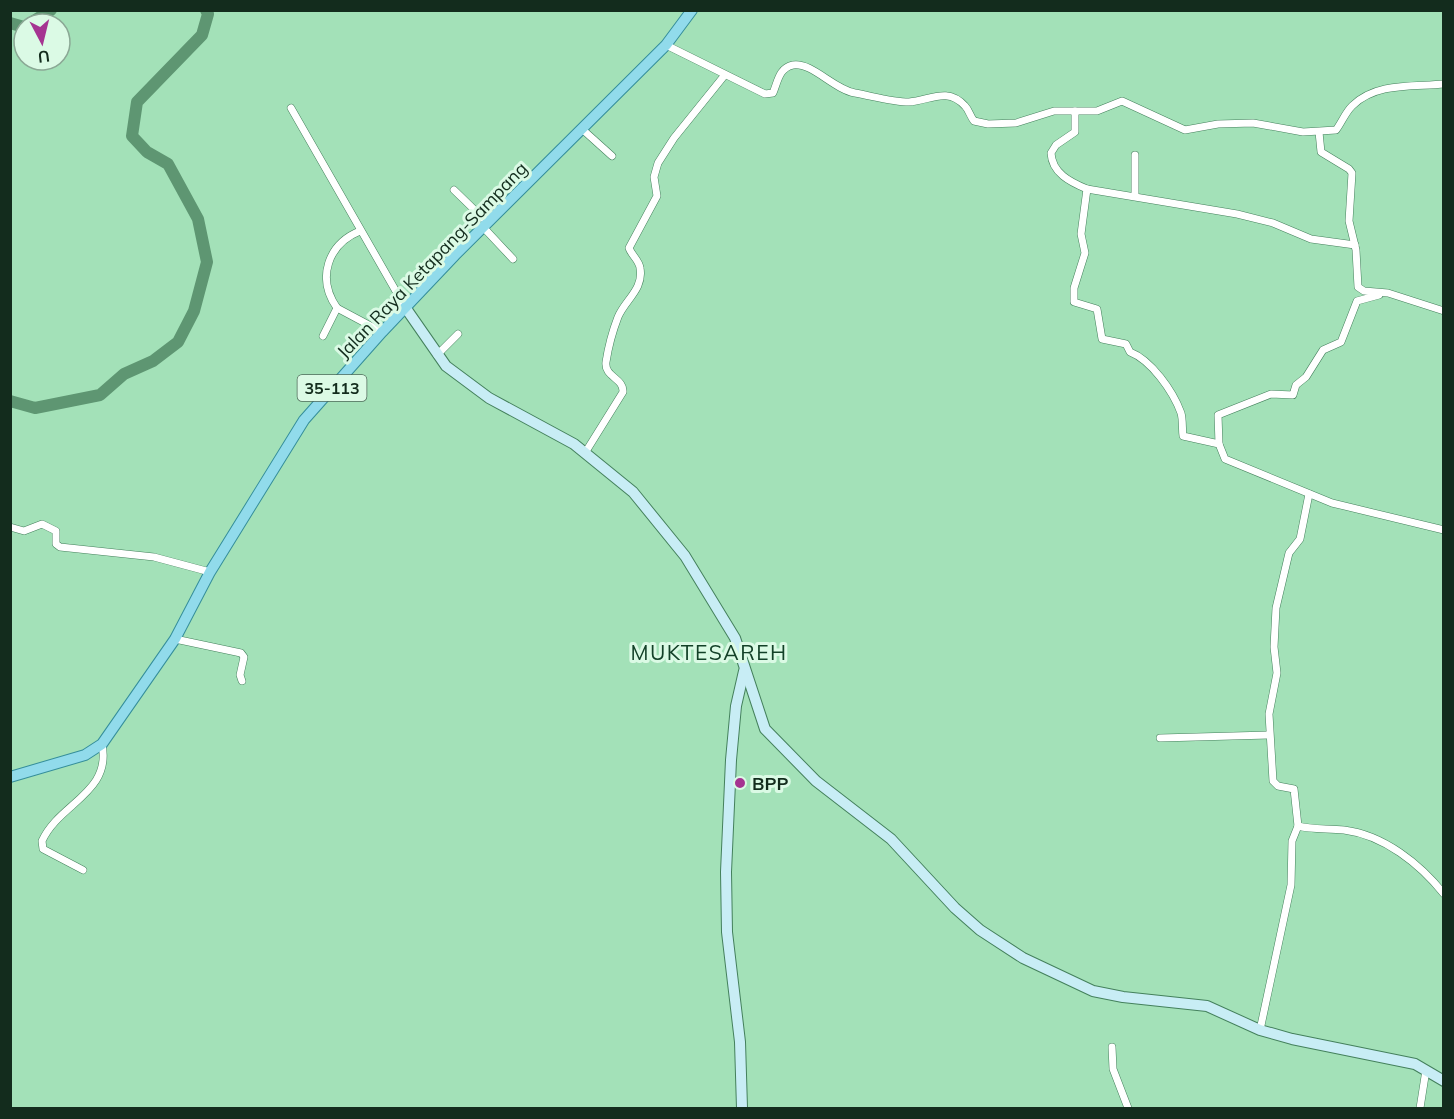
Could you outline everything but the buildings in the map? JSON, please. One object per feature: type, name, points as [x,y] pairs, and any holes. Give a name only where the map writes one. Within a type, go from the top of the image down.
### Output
[{"type":"main road","name":"Jalan Raya Ketapang-Sampang","points":[[10,777],[84,755],[102,744],[175,639],[210,572],[304,420],[405,307],[666,45],[692,10]]},
{"type":"main road","points":[[405,307],[436,355],[446,366],[481,393],[549,428],[585,453],[633,492],[686,556],[735,638],[765,729],[816,781],[891,839],[955,908],[1010,951],[1093,991],[1123,997],[1207,1006],[1260,1030],[1338,1049],[1415,1064],[1443,1081]]},
{"type":"main road","points":[[742,1108],[740,1042],[727,932],[726,872],[731,760],[736,706],[744,671]]},
{"type":"street","points":[[666,45],[724,76],[769,95],[773,93],[783,70],[791,65],[801,65],[831,84],[853,93],[905,102],[936,95],[949,96],[965,106],[974,121],[982,123],[1017,123],[1046,112],[1097,111],[1122,101],[1185,130],[1218,124],[1253,123],[1303,132],[1318,132],[1336,130],[1355,103],[1388,89],[1403,85],[1443,84]]},
{"type":"street","points":[[585,453],[623,392],[622,385],[608,373],[606,363],[618,316],[634,295],[640,279],[639,262],[629,248],[657,193],[654,177],[658,163],[674,138],[724,76]]},
{"type":"street","points":[[291,108],[405,307]]},
{"type":"street","points":[[1075,111],[1075,132],[1056,145],[1051,156],[1064,177],[1087,189],[1135,196],[1153,202],[1237,214],[1273,223],[1311,239],[1355,245]]},
{"type":"street","points":[[582,129],[612,156]]},
{"type":"street","points":[[1318,132],[1321,152],[1351,171],[1349,220],[1355,245],[1358,287],[1369,292],[1388,293],[1443,311]]},
{"type":"street","points":[[1135,155],[1135,196]]},
{"type":"street","points":[[1087,189],[1081,234],[1085,254],[1074,288],[1074,302],[1097,309],[1102,339],[1125,344],[1130,352],[1141,356],[1151,365],[1180,411],[1183,436],[1219,444]]},
{"type":"street","points":[[453,190],[513,259]]},
{"type":"street","points":[[360,231],[342,240],[334,248],[328,262],[327,282],[337,308],[382,332]]},
{"type":"street","points":[[1388,293],[1357,301],[1341,342],[1323,350],[1306,376],[1296,385],[1293,395],[1271,394],[1218,415],[1219,444],[1225,459],[1310,494],[1339,505],[1443,530]]},
{"type":"street","points":[[323,336],[337,308]]},
{"type":"street","points":[[436,355],[458,334]]},
{"type":"street","points":[[1260,1030],[1291,885],[1292,841],[1298,826],[1294,789],[1290,786],[1278,786],[1272,781],[1269,714],[1277,673],[1274,647],[1276,608],[1289,553],[1300,539],[1310,494]]},
{"type":"street","points":[[10,526],[24,531],[43,524],[56,531],[56,544],[60,547],[154,557],[210,572]]},
{"type":"street","points":[[175,639],[241,653],[244,657],[240,675],[242,681]]},
{"type":"street","points":[[1160,738],[1269,735]]},
{"type":"street","points":[[83,870],[43,849],[42,841],[98,780],[104,763],[102,744]]},
{"type":"street","points":[[1298,826],[1345,830],[1371,837],[1422,868],[1443,894]]},
{"type":"street","points":[[1112,1047],[1113,1069],[1128,1108]]},
{"type":"street","points":[[1420,1108],[1426,1071]]},
{"type":"waterway","points":[[10,401],[35,408],[100,395],[124,374],[153,361],[178,342],[194,311],[207,262],[198,219],[168,164],[147,152],[132,136],[137,102],[202,35],[208,14],[206,10]]},
{"type":"place","name":"BPP","points":[[740,783]]},
{"type":"district","name":"MUKTESAREH","points":[[709,652]]}]
